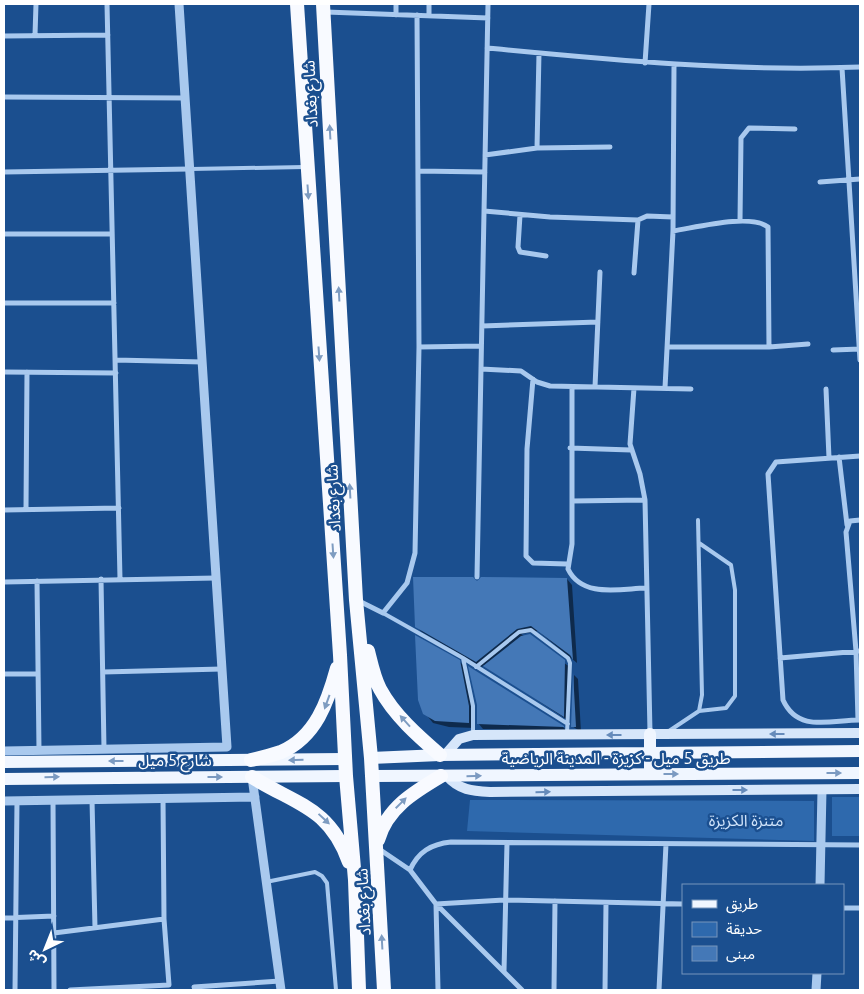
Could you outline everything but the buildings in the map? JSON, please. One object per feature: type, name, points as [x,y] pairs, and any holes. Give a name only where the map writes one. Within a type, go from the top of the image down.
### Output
[{"type":"highway","name":"شارع بغداد","points":[[296,4],[340,655],[346,776],[355,880],[359,990]]},
{"type":"highway","name":"شارع بغداد","points":[[323,8],[356,600],[371,758],[384,990]]},
{"type":"highway","points":[[360,627],[379,688],[413,730],[443,755]]},
{"type":"highway","points":[[251,760],[282,751],[308,731],[326,704],[340,655]]},
{"type":"highway","points":[[377,846],[387,821],[402,801],[444,776]]},
{"type":"highway","points":[[252,777],[310,808],[325,820],[340,840],[355,880]]},
{"type":"main road","points":[[443,755],[459,739],[473,735],[860,733]]},
{"type":"main road","points":[[650,734],[650,774]]},
{"type":"main road","name":"طريق 5 ميل - كزيزة - المدينة الرياضية","points":[[371,758],[443,755],[860,751]]},
{"type":"main road","name":"شارع 5 ميل","points":[[4,762],[345,759]]},
{"type":"main road","name":"طريق 5 ميل - كزيزة - المدينة الرياضية","points":[[372,776],[860,773]]},
{"type":"main road","name":"شارع 5 ميل","points":[[4,779],[346,776]]},
{"type":"main road","points":[[444,776],[466,790],[490,792],[860,789]]},
{"type":"street","points":[[35,35],[36,4]]},
{"type":"street","points":[[107,4],[120,578]]},
{"type":"street","points":[[4,751],[227,747],[179,4]]},
{"type":"street","points":[[396,4],[396,15]]},
{"type":"street","points":[[429,4],[429,16]]},
{"type":"street","points":[[477,577],[488,4]]},
{"type":"street","points":[[645,63],[649,4]]},
{"type":"street","points":[[323,8],[396,15],[488,18]]},
{"type":"street","points":[[356,600],[383,613],[407,582],[414,561],[418,348],[417,16]]},
{"type":"street","points":[[4,36],[108,35]]},
{"type":"street","points":[[487,48],[645,63],[766,70],[860,67]]},
{"type":"street","points":[[537,148],[540,54]]},
{"type":"street","points":[[665,388],[673,231],[674,65]]},
{"type":"street","points":[[842,68],[849,180],[857,263],[860,360]]},
{"type":"street","points":[[4,97],[185,98]]},
{"type":"street","points":[[740,221],[741,138],[744,131],[750,128],[795,129]]},
{"type":"street","points":[[485,155],[537,148],[610,147]]},
{"type":"street","points":[[4,172],[190,169]]},
{"type":"street","points":[[418,171],[485,172]]},
{"type":"street","points":[[820,182],[860,179]]},
{"type":"street","points":[[484,210],[520,215],[638,220],[647,216],[673,217]]},
{"type":"street","points":[[520,215],[518,247],[520,252],[546,256]]},
{"type":"street","points":[[634,273],[638,220]]},
{"type":"street","points":[[673,231],[740,221],[761,223],[768,227],[769,347]]},
{"type":"street","points":[[4,234],[112,234]]},
{"type":"street","points":[[595,387],[600,272]]},
{"type":"street","points":[[4,303],[114,303]]},
{"type":"street","points":[[482,326],[598,322]]},
{"type":"street","points":[[667,346],[769,347],[808,344]]},
{"type":"street","points":[[418,348],[481,346]]},
{"type":"street","points":[[833,350],[860,349]]},
{"type":"street","points":[[115,360],[203,362]]},
{"type":"street","points":[[481,369],[516,370],[546,385],[691,388]]},
{"type":"street","points":[[4,372],[116,373]]},
{"type":"street","points":[[26,508],[27,372]]},
{"type":"street","points":[[533,379],[527,457],[526,556],[533,563],[567,564]]},
{"type":"street","points":[[572,387],[570,448],[572,544],[567,564],[573,578],[588,587],[601,590],[646,588]]},
{"type":"street","points":[[634,388],[631,450],[640,474],[645,500],[650,734]]},
{"type":"street","points":[[826,389],[829,458]]},
{"type":"street","points":[[570,448],[631,450]]},
{"type":"street","points":[[839,457],[858,651],[859,720],[806,722],[797,719],[788,710],[783,700],[768,474],[776,462],[839,457],[860,456]]},
{"type":"street","points":[[572,501],[645,500]]},
{"type":"street","points":[[4,510],[26,508],[119,508]]},
{"type":"street","points":[[847,526],[850,520],[860,520]]},
{"type":"street","points":[[4,582],[101,578],[217,578]]},
{"type":"street","points":[[101,578],[104,749]]},
{"type":"street","points":[[37,581],[38,750]]},
{"type":"street","points":[[780,658],[858,651]]},
{"type":"street","points":[[103,672],[223,669]]},
{"type":"street","points":[[4,674],[38,674]]},
{"type":"street","points":[[194,987],[281,986],[252,777]]},
{"type":"street","points":[[820,884],[822,790]]},
{"type":"street","points":[[4,801],[255,797]]},
{"type":"street","points":[[70,990],[168,986],[164,919],[163,798]]},
{"type":"street","points":[[53,800],[54,990]]},
{"type":"street","points":[[92,800],[95,928]]},
{"type":"street","points":[[15,990],[17,801]]},
{"type":"street","points":[[410,870],[416,857],[434,845],[450,842],[860,845]]},
{"type":"street","points":[[504,971],[504,900],[507,843]]},
{"type":"street","points":[[659,990],[666,844]]},
{"type":"street","points":[[377,846],[410,870],[436,904],[504,971],[520,990]]},
{"type":"street","points":[[436,904],[504,900],[682,904]]},
{"type":"street","points":[[554,990],[555,901]]},
{"type":"street","points":[[605,990],[606,902]]},
{"type":"street","points":[[436,904],[438,990]]},
{"type":"street","points":[[844,908],[860,908]]},
{"type":"street","points":[[4,918],[54,916]]},
{"type":"street","points":[[54,933],[164,919]]},
{"type":"street","points":[[816,990],[817,974]]},
{"type":"lane","points":[[190,169],[306,167]]},
{"type":"lane","points":[[698,520],[702,695],[699,711]]},
{"type":"lane","points":[[665,734],[699,711],[726,708],[735,696],[735,590],[731,565],[699,544]]},
{"type":"lane","points":[[383,613],[463,658],[568,724]]},
{"type":"lane","points":[[476,667],[519,632],[531,630],[568,658],[570,663],[566,735]]},
{"type":"lane","points":[[463,658],[473,706],[473,735]]},
{"type":"lane","points":[[266,882],[315,872],[322,876],[327,883],[336,990]]},
{"type":"green space","points":[[832,797],[860,797],[860,836],[832,836]]},
{"type":"green space","name":"متنزة الكزيزة","points":[[470,800],[814,801],[814,841],[467,831]]}]
